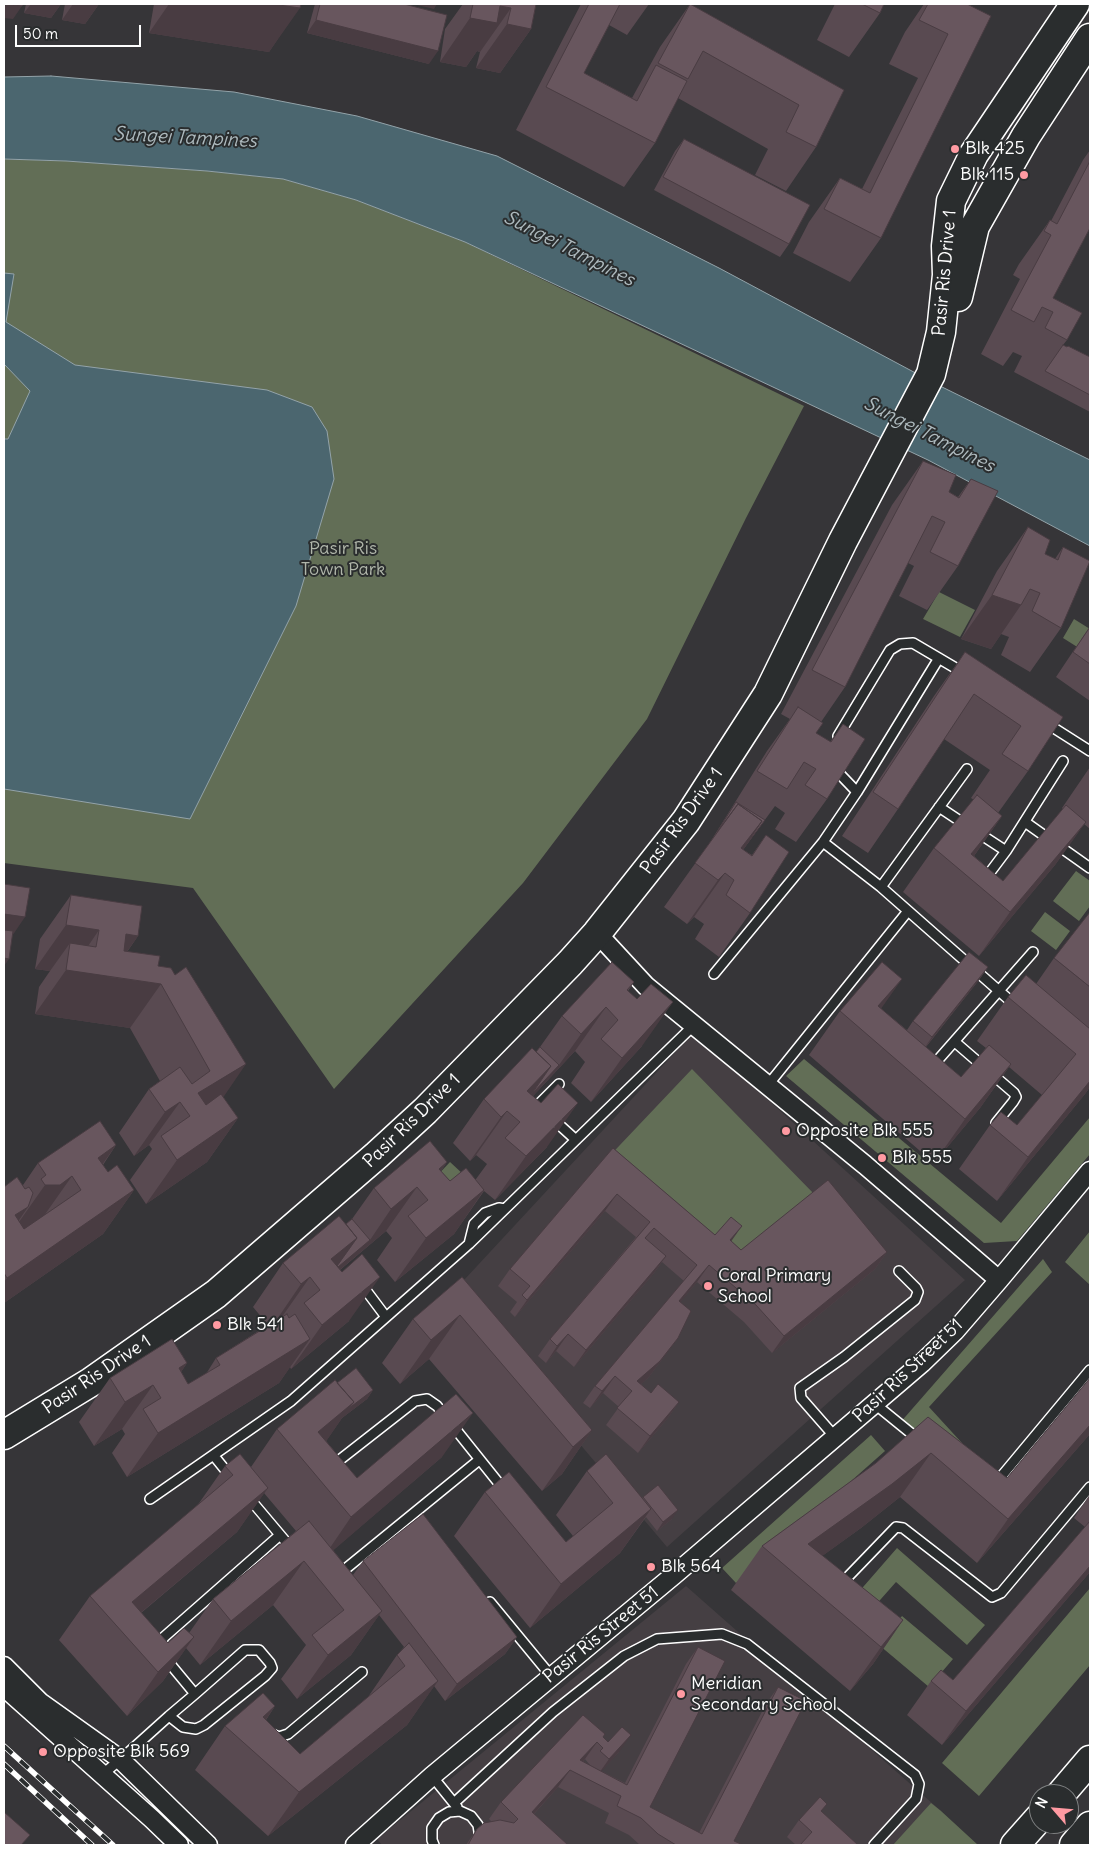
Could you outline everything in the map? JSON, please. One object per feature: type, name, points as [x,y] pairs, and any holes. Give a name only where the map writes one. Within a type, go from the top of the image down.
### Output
[{"type":"main road","name":"Pasir Ris Drive 1","points":[[935,376],[947,275],[946,246],[951,200],[974,154],[1075,4]]},
{"type":"main road","name":"Pasir Ris Drive 1","points":[[4,1435],[90,1382],[216,1294],[328,1199],[425,1111],[648,890],[739,761],[778,693],[935,376],[951,336],[961,279],[975,226],[1026,136],[1090,38]]},
{"type":"main road","name":"Pasir Ris Drive 1","points":[[4,1452],[102,1390],[153,1352],[208,1317],[267,1273],[379,1179],[458,1104],[601,938]]},
{"type":"main road","points":[[1070,1784],[1090,1760]]},
{"type":"main road","points":[[1074,1845],[1090,1826]]},
{"type":"main road","points":[[1015,1845],[1029,1829]]},
{"type":"street","points":[[601,938],[646,986],[692,1026],[768,1085],[999,1280]]},
{"type":"street","name":"Pasir Ris Street 51","points":[[355,1845],[432,1776],[875,1404],[948,1337],[999,1280],[1090,1171]]},
{"type":"street","points":[[4,1666],[40,1702],[120,1759],[208,1845]]},
{"type":"street","points":[[4,1688],[179,1845]]},
{"type":"lane","points":[[833,744],[890,650],[900,644],[913,643],[971,678]]},
{"type":"lane","points":[[714,974],[823,842],[857,792],[939,658]]},
{"type":"lane","points":[[1036,717],[1090,751]]},
{"type":"lane","points":[[831,757],[836,773],[857,792]]},
{"type":"lane","points":[[980,886],[1006,852],[1063,761]]},
{"type":"lane","points":[[881,887],[967,769]]},
{"type":"lane","points":[[939,807],[1006,852]]},
{"type":"lane","points":[[1025,822],[1090,868]]},
{"type":"lane","points":[[823,842],[881,887],[1020,1009]]},
{"type":"lane","points":[[768,1085],[908,911]]},
{"type":"lane","points":[[919,1057],[926,1062],[937,1062],[1033,952]]},
{"type":"lane","points":[[150,1498],[214,1456],[290,1401],[469,1244],[692,1026]]},
{"type":"lane","points":[[955,1042],[1014,1093],[1016,1097],[988,1133]]},
{"type":"lane","points":[[523,1120],[559,1084]]},
{"type":"lane","points":[[538,1105],[576,1140]]},
{"type":"lane","points":[[836,1438],[801,1398],[800,1388],[844,1357],[915,1300],[918,1292],[916,1288],[899,1271]]},
{"type":"lane","points":[[354,1275],[386,1316]]},
{"type":"lane","points":[[983,1491],[992,1488],[1080,1388],[1090,1370]]},
{"type":"lane","points":[[337,1462],[415,1401],[427,1398],[437,1406],[510,1498]]},
{"type":"lane","points":[[875,1404],[928,1448]]},
{"type":"lane","points":[[214,1456],[297,1555]]},
{"type":"lane","points":[[331,1577],[337,1576],[479,1460]]},
{"type":"lane","points":[[842,1596],[835,1590],[896,1528],[903,1528],[992,1597],[1001,1593],[1090,1487]]},
{"type":"lane","points":[[415,1512],[421,1519]]},
{"type":"lane","points":[[195,1694],[159,1651],[160,1644],[164,1637],[280,1535]]},
{"type":"lane","points":[[484,1595],[552,1676]]},
{"type":"lane","points":[[454,1803],[553,1712],[624,1656],[657,1639],[722,1634],[747,1644],[915,1775],[919,1784],[916,1799],[874,1845]]},
{"type":"lane","points":[[102,1775],[169,1716],[245,1650],[259,1650],[272,1668],[243,1702],[196,1729],[183,1727],[169,1716]]},
{"type":"lane","points":[[265,1727],[271,1734],[279,1737],[288,1734],[362,1672]]},
{"type":"lane","points":[[432,1776],[460,1811],[471,1816],[478,1825],[480,1838]]},
{"type":"lane","points":[[434,1845],[432,1828],[438,1818],[449,1812],[460,1811]]},
{"type":"shaded area","name":"Coral Primary School","points":[[694,1032],[965,1280],[667,1547],[452,1293]]},
{"type":"shaded area","name":"Meridian Secondary School","points":[[686,1586],[941,1811],[911,1845],[382,1845],[377,1839]]},
{"type":"green space","name":"Pasir Ris Town Park","points":[[4,159],[66,161],[207,171],[283,179],[356,200],[465,242],[804,406],[746,518],[647,719],[523,883],[334,1089],[193,888],[4,863]]},
{"type":"green space","points":[[939,592],[975,610],[960,637],[923,619]]},
{"type":"green space","points":[[1074,619],[1090,629],[1090,655],[1063,638]]},
{"type":"green space","points":[[1076,871],[1090,881],[1090,906],[1079,921],[1053,901]]},
{"type":"green space","points":[[1045,912],[1070,931],[1056,950],[1031,931]]},
{"type":"green space","points":[[804,1059],[1001,1223],[1090,1117],[1090,1154],[1017,1241],[984,1243],[786,1076]]},
{"type":"green space","points":[[692,1069],[816,1196],[746,1254],[703,1252],[601,1165]]},
{"type":"green space","points":[[450,1162],[463,1174],[442,1196],[429,1184]]},
{"type":"green space","points":[[1090,1231],[1090,1285],[1065,1262]]},
{"type":"green space","points":[[1043,1259],[1052,1272],[929,1407],[962,1443],[942,1460],[899,1424]]},
{"type":"green space","points":[[871,1435],[885,1451],[736,1583],[722,1568]]},
{"type":"green space","points":[[897,1548],[985,1625],[967,1645],[896,1582],[873,1608],[857,1594]]},
{"type":"green space","points":[[1090,1588],[1090,1665],[979,1796],[942,1763]]},
{"type":"green space","points":[[902,1616],[953,1659],[929,1687],[879,1645]]},
{"type":"green space","points":[[931,1803],[941,1811],[978,1845],[893,1845]]},
{"type":"water","name":"Sungei Tampines","points":[[51,76],[234,92],[357,116],[497,156],[719,268],[938,385],[1090,460],[1090,546],[928,460],[465,242],[356,200],[283,179],[207,171],[66,161],[4,159],[4,77]]},
{"type":"water","points":[[4,273],[14,274],[6,322],[75,365],[267,390],[312,407],[327,431],[334,479],[296,606],[190,819],[4,789],[4,439],[8,439],[30,391],[4,364]]},
{"type":"building","points":[[5,4],[23,4],[22,6]]},
{"type":"building","points":[[272,4],[301,4],[300,8]]},
{"type":"building","points":[[320,4],[404,4],[447,15],[438,51],[316,20]]},
{"type":"building","points":[[473,4],[536,4],[531,29],[507,24],[511,8],[500,6],[497,23],[470,18]]},
{"type":"building","points":[[589,4],[620,4],[584,73],[637,101],[656,65],[687,81],[655,143],[546,87]]},
{"type":"building","points":[[690,4],[844,90],[816,147],[786,132],[799,105],[703,51],[688,79],[658,63]]},
{"type":"building","points":[[862,4],[884,4],[880,13]]},
{"type":"building","points":[[928,4],[967,4],[991,16],[881,238],[824,209],[840,178],[870,193],[948,34],[919,20]]},
{"type":"building","points":[[684,139],[810,205],[789,244],[663,177]]},
{"type":"building","points":[[1090,161],[1090,228],[1053,298],[1082,313],[1067,340],[1045,328],[1053,312],[1042,307],[1034,322],[1011,310],[1051,235],[1044,231],[1050,220],[1057,224]]},
{"type":"building","points":[[1063,345],[1090,357],[1090,395],[1045,371]]},
{"type":"building","points":[[923,461],[956,475],[949,492],[959,498],[971,479],[998,491],[958,566],[930,552],[945,522],[932,516],[845,687],[812,670]]},
{"type":"building","points":[[1028,527],[1050,540],[1045,554],[1058,560],[1063,547],[1090,561],[1061,628],[1032,611],[1040,593],[1030,589],[1021,605],[992,595]]},
{"type":"building","points":[[1090,627],[1090,664],[1073,652]]},
{"type":"building","points":[[965,652],[1063,717],[1028,771],[1002,754],[1021,726],[974,694],[898,809],[873,792]]},
{"type":"building","points":[[798,707],[823,723],[816,733],[831,742],[843,724],[865,739],[827,799],[805,785],[816,769],[804,762],[787,789],[757,771]]},
{"type":"building","points":[[977,795],[1002,816],[971,854],[1003,881],[1066,805],[1086,822],[1010,912],[934,848]]},
{"type":"building","points":[[736,802],[765,820],[743,849],[762,821],[738,804],[717,832]]},
{"type":"building","points":[[738,804],[762,821],[741,848],[752,856],[766,835],[789,852],[750,913],[726,895],[734,880],[725,873],[718,880],[695,863]]},
{"type":"building","points":[[4,884],[30,888],[25,917],[4,914]]},
{"type":"building","points":[[71,895],[142,906],[138,936],[126,934],[124,951],[160,956],[158,966],[171,968],[175,975],[186,967],[246,1064],[198,1093],[206,1105],[221,1094],[238,1118],[177,1160],[161,1136],[190,1116],[180,1102],[165,1112],[149,1089],[180,1067],[192,1084],[210,1071],[161,984],[66,970],[70,943],[96,947],[99,930],[66,925]]},
{"type":"building","points":[[1090,912],[1090,987],[1054,958]]},
{"type":"building","points":[[4,930],[13,931],[9,959],[4,958]]},
{"type":"building","points":[[969,952],[988,967],[932,1037],[913,1021]]},
{"type":"building","points":[[612,962],[634,982],[627,990],[637,999],[651,984],[673,1002],[622,1058],[601,1039],[618,1020],[606,1007],[581,1034],[562,1016]]},
{"type":"building","points":[[882,962],[902,979],[878,1006],[961,1077],[989,1045],[1011,1064],[965,1119],[840,1011]]},
{"type":"building","points":[[1026,975],[1090,1029],[1090,1081],[1028,1157],[990,1125],[1001,1112],[1017,1125],[1076,1054],[1008,997]]},
{"type":"building","points":[[540,1047],[559,1065],[531,1095],[551,1066],[536,1052]]},
{"type":"building","points":[[532,1048],[551,1066],[527,1091],[541,1103],[558,1084],[578,1103],[526,1156],[505,1138],[520,1122],[507,1111],[501,1117],[484,1099]]},
{"type":"building","points":[[100,1121],[116,1145],[98,1158],[108,1172],[117,1165],[134,1190],[7,1278],[4,1273],[4,1187],[17,1177],[25,1189],[29,1187],[33,1193],[28,1207],[15,1215],[24,1229],[81,1190],[72,1176],[60,1185],[45,1185],[41,1179],[46,1175],[38,1163]]},
{"type":"building","points":[[430,1141],[447,1162],[439,1169],[450,1181],[466,1168],[484,1190],[426,1238],[408,1216],[428,1200],[417,1187],[391,1209],[374,1188]]},
{"type":"building","points":[[613,1148],[715,1235],[731,1217],[742,1226],[730,1240],[741,1250],[828,1180],[887,1252],[784,1336],[756,1305],[709,1265],[679,1301],[691,1311],[678,1338],[660,1361],[637,1381],[651,1393],[658,1384],[679,1402],[650,1436],[617,1408],[632,1391],[615,1376],[602,1391],[595,1386],[697,1265],[654,1228],[645,1238],[666,1256],[586,1350],[568,1334],[557,1346],[550,1339],[650,1222],[617,1194],[527,1300],[522,1295],[530,1286],[510,1269]]},
{"type":"building","points":[[339,1216],[357,1238],[331,1259],[342,1272],[362,1254],[380,1277],[322,1325],[304,1303],[320,1290],[310,1277],[301,1284],[283,1263]]},
{"type":"building","points":[[352,1219],[370,1240],[338,1267],[357,1238],[346,1224]]},
{"type":"building","points":[[462,1277],[592,1430],[573,1447],[460,1315],[431,1340],[413,1319]]},
{"type":"building","points":[[287,1314],[289,1318],[295,1314],[310,1339],[158,1433],[143,1409],[161,1398],[153,1385],[125,1402],[110,1378],[172,1339],[187,1363],[179,1368],[188,1384],[220,1365],[216,1358]]},
{"type":"building","points":[[356,1368],[373,1390],[348,1409],[354,1402],[337,1383]]},
{"type":"building","points":[[1090,1378],[1090,1425],[1008,1519],[931,1453],[892,1484],[808,1544],[903,1620],[881,1647],[762,1546],[876,1463],[928,1417],[1007,1478]]},
{"type":"building","points":[[335,1380],[354,1402],[318,1432],[357,1478],[456,1394],[473,1413],[351,1517],[277,1429]]},
{"type":"building","points":[[240,1454],[268,1488],[132,1602],[168,1643],[184,1628],[194,1637],[158,1672],[90,1596],[233,1475],[225,1466]]},
{"type":"building","points":[[606,1454],[651,1509],[561,1584],[485,1492],[509,1472],[566,1542],[613,1503],[587,1471]]},
{"type":"building","points":[[658,1485],[678,1510],[663,1522],[643,1497]]},
{"type":"building","points":[[423,1514],[517,1637],[457,1684],[363,1561]]},
{"type":"building","points":[[309,1521],[382,1611],[328,1655],[312,1635],[344,1610],[304,1561],[231,1621],[213,1599]]},
{"type":"building","points":[[1090,1521],[1090,1566],[966,1711],[931,1681],[941,1670],[953,1680]]},
{"type":"building","points":[[409,1643],[438,1681],[299,1792],[225,1726],[263,1693],[275,1706],[263,1717],[300,1754],[405,1666],[397,1655]]},
{"type":"building","points":[[698,1647],[725,1661],[650,1807],[702,1834],[778,1687],[806,1701],[734,1841],[743,1845],[676,1845],[658,1834],[641,1818],[617,1806],[621,1796],[570,1770],[532,1812],[568,1845],[469,1845],[477,1829],[484,1823],[500,1820],[514,1823],[518,1819],[501,1802],[583,1715],[605,1734],[603,1737],[608,1742],[622,1727],[631,1735],[609,1759],[600,1751],[603,1748],[597,1742],[580,1760],[627,1785]]},
{"type":"building","points":[[820,1797],[827,1804],[821,1811],[858,1845],[800,1845],[812,1832],[799,1820]]},
{"type":"building","points":[[4,1812],[30,1835],[21,1845],[4,1845]]},
{"type":"railway","points":[[4,1746],[113,1845]]},
{"type":"railway","points":[[4,1764],[92,1845]]},
{"type":"place","name":"Blk 425","points":[[955,149]]},
{"type":"place","name":"Blk 115","points":[[1024,175]]},
{"type":"place","name":"Opposite Blk 555","points":[[786,1131]]},
{"type":"place","name":"Blk 555","points":[[882,1158]]},
{"type":"place","name":"Coral Primary School","points":[[708,1286]]},
{"type":"place","name":"Blk 541","points":[[217,1325]]},
{"type":"place","name":"Blk 564","points":[[651,1567]]},
{"type":"place","name":"Meridian Secondary School","points":[[681,1694]]},
{"type":"place","name":"Opposite Blk 569","points":[[43,1752]]}]
